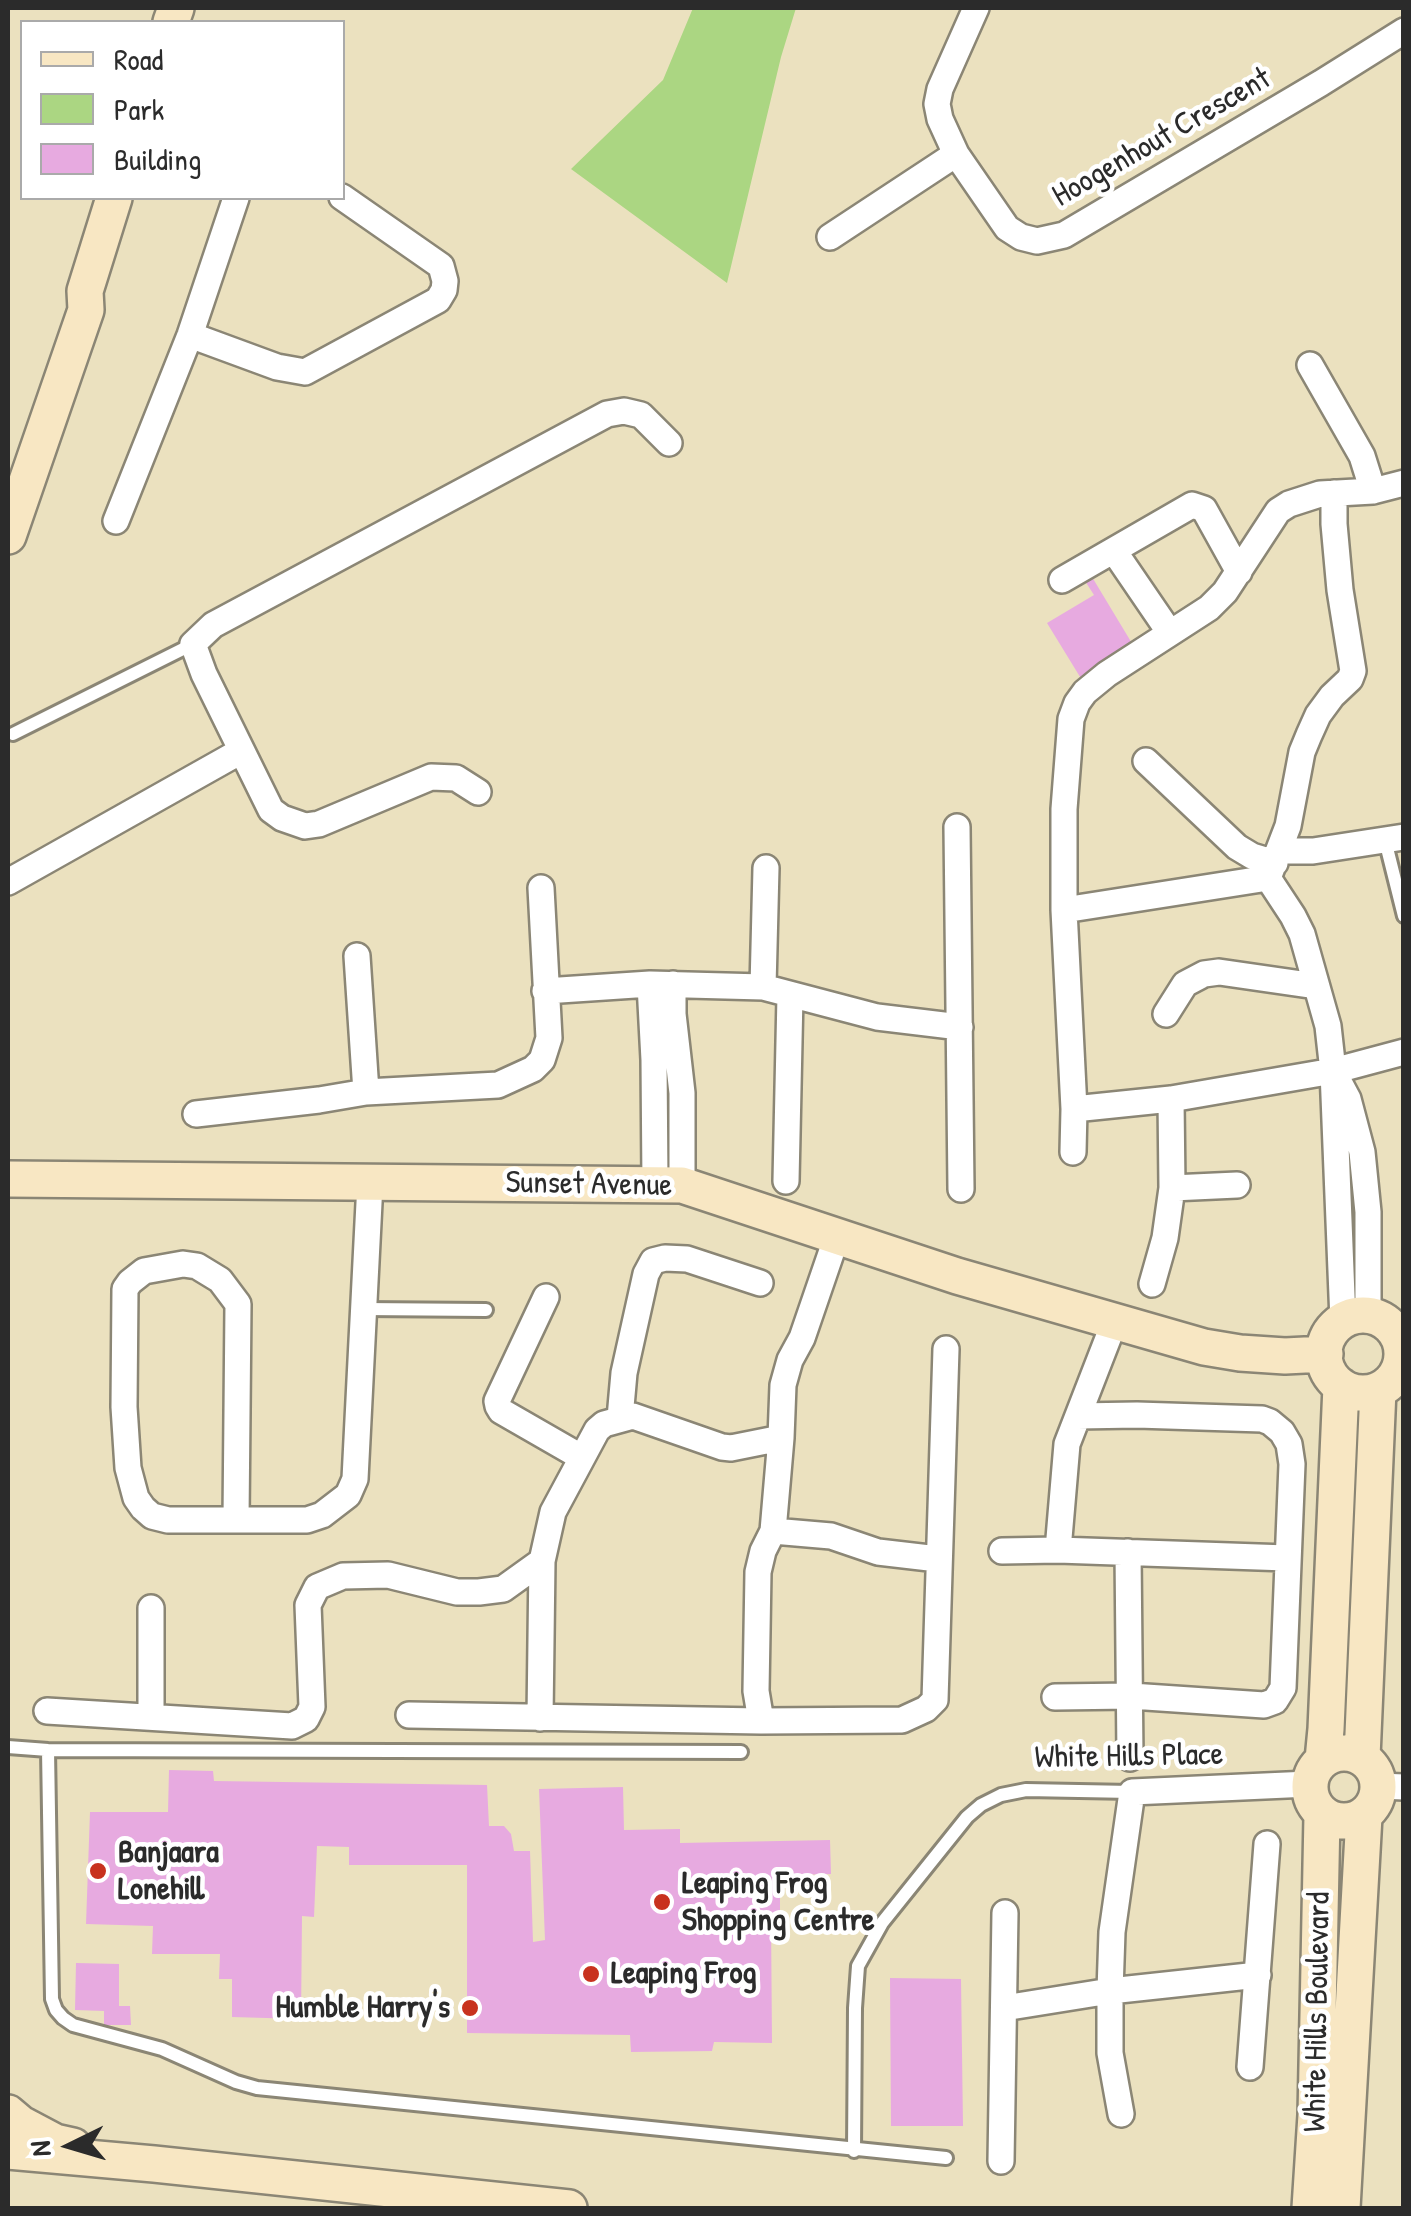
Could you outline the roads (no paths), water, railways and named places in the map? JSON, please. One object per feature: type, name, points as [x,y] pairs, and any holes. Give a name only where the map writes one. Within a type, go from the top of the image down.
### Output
[{"type":"street","name":"Hoogenhout Crescent","points":[[976,8],[940,89],[940,119],[956,154],[1007,228],[1037,241],[1064,235],[1404,31]]},
{"type":"street","points":[[830,237],[956,154]]},
{"type":"street","points":[[8,536],[86,310],[85,291],[113,200]]},
{"type":"street","points":[[86,310],[97,299],[131,200]]},
{"type":"street","points":[[116,521],[190,335],[235,200]]},
{"type":"street","points":[[190,335],[276,366],[305,372],[438,300],[446,281],[441,266],[345,200]]},
{"type":"street","points":[[1310,365],[1362,456],[1373,491]]},
{"type":"street","points":[[478,792],[456,778],[431,777],[319,824],[305,826],[282,818],[271,810],[193,644],[212,625],[607,414],[641,415],[669,443]]},
{"type":"street","points":[[1073,1152],[1064,809],[1072,719],[1085,692],[1209,608],[1225,592],[1278,511],[1289,504],[1334,492],[1373,491],[1404,482]]},
{"type":"street","points":[[1334,492],[1340,590],[1353,671],[1318,716],[1302,752],[1288,826],[1274,864],[1302,934],[1328,1026],[1377,1323],[1401,1348],[1402,1359],[1393,1376],[1359,1392],[1341,1386],[1329,1372],[1324,1354],[1329,1335],[1377,1323]]},
{"type":"street","points":[[1062,580],[1192,505],[1204,509],[1238,572]]},
{"type":"street","points":[[1114,551],[1170,633]]},
{"type":"street","points":[[8,882],[241,750]]},
{"type":"street","points":[[1146,761],[1237,846],[1274,864]]},
{"type":"street","points":[[957,827],[961,1189]]},
{"type":"street","points":[[1064,910],[1274,864],[1313,851],[1394,839]]},
{"type":"street","points":[[763,987],[766,868]]},
{"type":"street","points":[[196,1114],[366,1092],[498,1085],[533,1069],[542,1060],[550,1038],[541,888]]},
{"type":"street","points":[[357,956],[366,1092]]},
{"type":"street","points":[[1166,1014],[1185,984],[1204,974],[1219,972],[1316,986]]},
{"type":"street","points":[[546,992],[661,984],[763,987],[877,1018],[960,1027]]},
{"type":"street","points":[[661,984],[654,1060],[668,1184]]},
{"type":"street","points":[[786,1181],[790,996]]},
{"type":"street","points":[[1074,1109],[1171,1099],[1333,1070],[1404,1052]]},
{"type":"street","points":[[1152,1284],[1165,1238],[1172,1188],[1171,1099]]},
{"type":"street","name":"Sunset Avenue","points":[[8,1179],[668,1184],[958,1276],[1204,1347],[1286,1356],[1324,1354]]},
{"type":"street","points":[[236,1520],[238,1304],[220,1280],[197,1266],[183,1264],[144,1272],[125,1289],[124,1408],[128,1468],[136,1498],[152,1516],[160,1519],[236,1520],[307,1520],[322,1515],[348,1496],[355,1479],[370,1183]]},
{"type":"street","points":[[1172,1188],[1237,1185]]},
{"type":"street","points":[[761,1721],[756,1692],[758,1572],[773,1531],[782,1385],[838,1236]]},
{"type":"street","points":[[620,1418],[628,1356],[646,1274],[653,1261],[687,1260],[760,1283]]},
{"type":"street","points":[[546,1297],[497,1400],[498,1406],[581,1457]]},
{"type":"street","points":[[1058,1550],[1067,1444],[1114,1322]]},
{"type":"street","points":[[409,1715],[902,1720],[926,1709],[935,1700],[946,1349]]},
{"type":"street","name":"White Hills Boulevard","points":[[1310,2208],[1333,2111],[1377,1787],[1393,1376]]},
{"type":"street","name":"White Hills Boulevard","points":[[1341,1386],[1326,1729],[1318,1786],[1333,2111],[1342,2208]]},
{"type":"street","points":[[540,1718],[542,1561],[553,1512],[597,1430],[604,1424],[633,1416],[722,1447],[781,1438]]},
{"type":"street","points":[[1055,1698],[1131,1696],[1264,1704],[1275,1701],[1283,1688],[1292,1464],[1289,1444],[1282,1432],[1262,1420],[1078,1416]]},
{"type":"street","points":[[773,1531],[831,1536],[878,1552],[938,1559]]},
{"type":"street","points":[[1002,1551],[1287,1558]]},
{"type":"street","points":[[1128,1552],[1130,1758]]},
{"type":"street","points":[[48,1711],[292,1726],[306,1719],[312,1707],[308,1605],[317,1587],[343,1576],[388,1575],[457,1592],[479,1592],[503,1589],[542,1561]]},
{"type":"street","points":[[503,1589],[542,1608]]},
{"type":"street","points":[[151,1608],[151,1716]]},
{"type":"street","points":[[1339,1753],[1351,1753],[1377,1787],[1354,1821],[1343,1822],[1332,1820],[1318,1786],[1339,1753]]},
{"type":"street","name":"White Hills Place","points":[[1132,1792],[1318,1786]]},
{"type":"street","points":[[1121,2114],[1110,2053],[1112,1932],[1132,1792]]},
{"type":"street","points":[[1250,2067],[1267,1844]]},
{"type":"street","points":[[1001,2161],[1005,1913]]},
{"type":"street","points":[[1004,2008],[1110,1991],[1258,1975]]},
{"type":"street","points":[[1292,2208],[1333,2111]]},
{"type":"street","points":[[1333,2111],[1356,2208]]},
{"type":"street","points":[[8,2113],[20,2124],[56,2142],[154,2164]]},
{"type":"street","points":[[8,2151],[569,2208]]},
{"type":"lane","points":[[14,734],[193,644]]},
{"type":"lane","points":[[1394,839],[1404,916]]},
{"type":"lane","points":[[364,1308],[486,1310]]},
{"type":"lane","points":[[8,1748],[740,1752]]},
{"type":"lane","points":[[48,1750],[52,1999],[63,2018],[73,2025],[162,2049],[257,2088],[946,2158]]},
{"type":"lane","name":"White Hills Place","points":[[854,2151],[858,1966],[882,1922],[967,1817],[1001,1794],[1026,1790],[1132,1792]]},
{"type":"place","name":"Banjaara Lonehill","points":[[98,1871]]},
{"type":"place","name":"Leaping Frog Shopping Centre","points":[[662,1902]]},
{"type":"place","name":"Leaping Frog","points":[[591,1974]]},
{"type":"place","name":"Humble Harry's","points":[[470,2008]]}]
